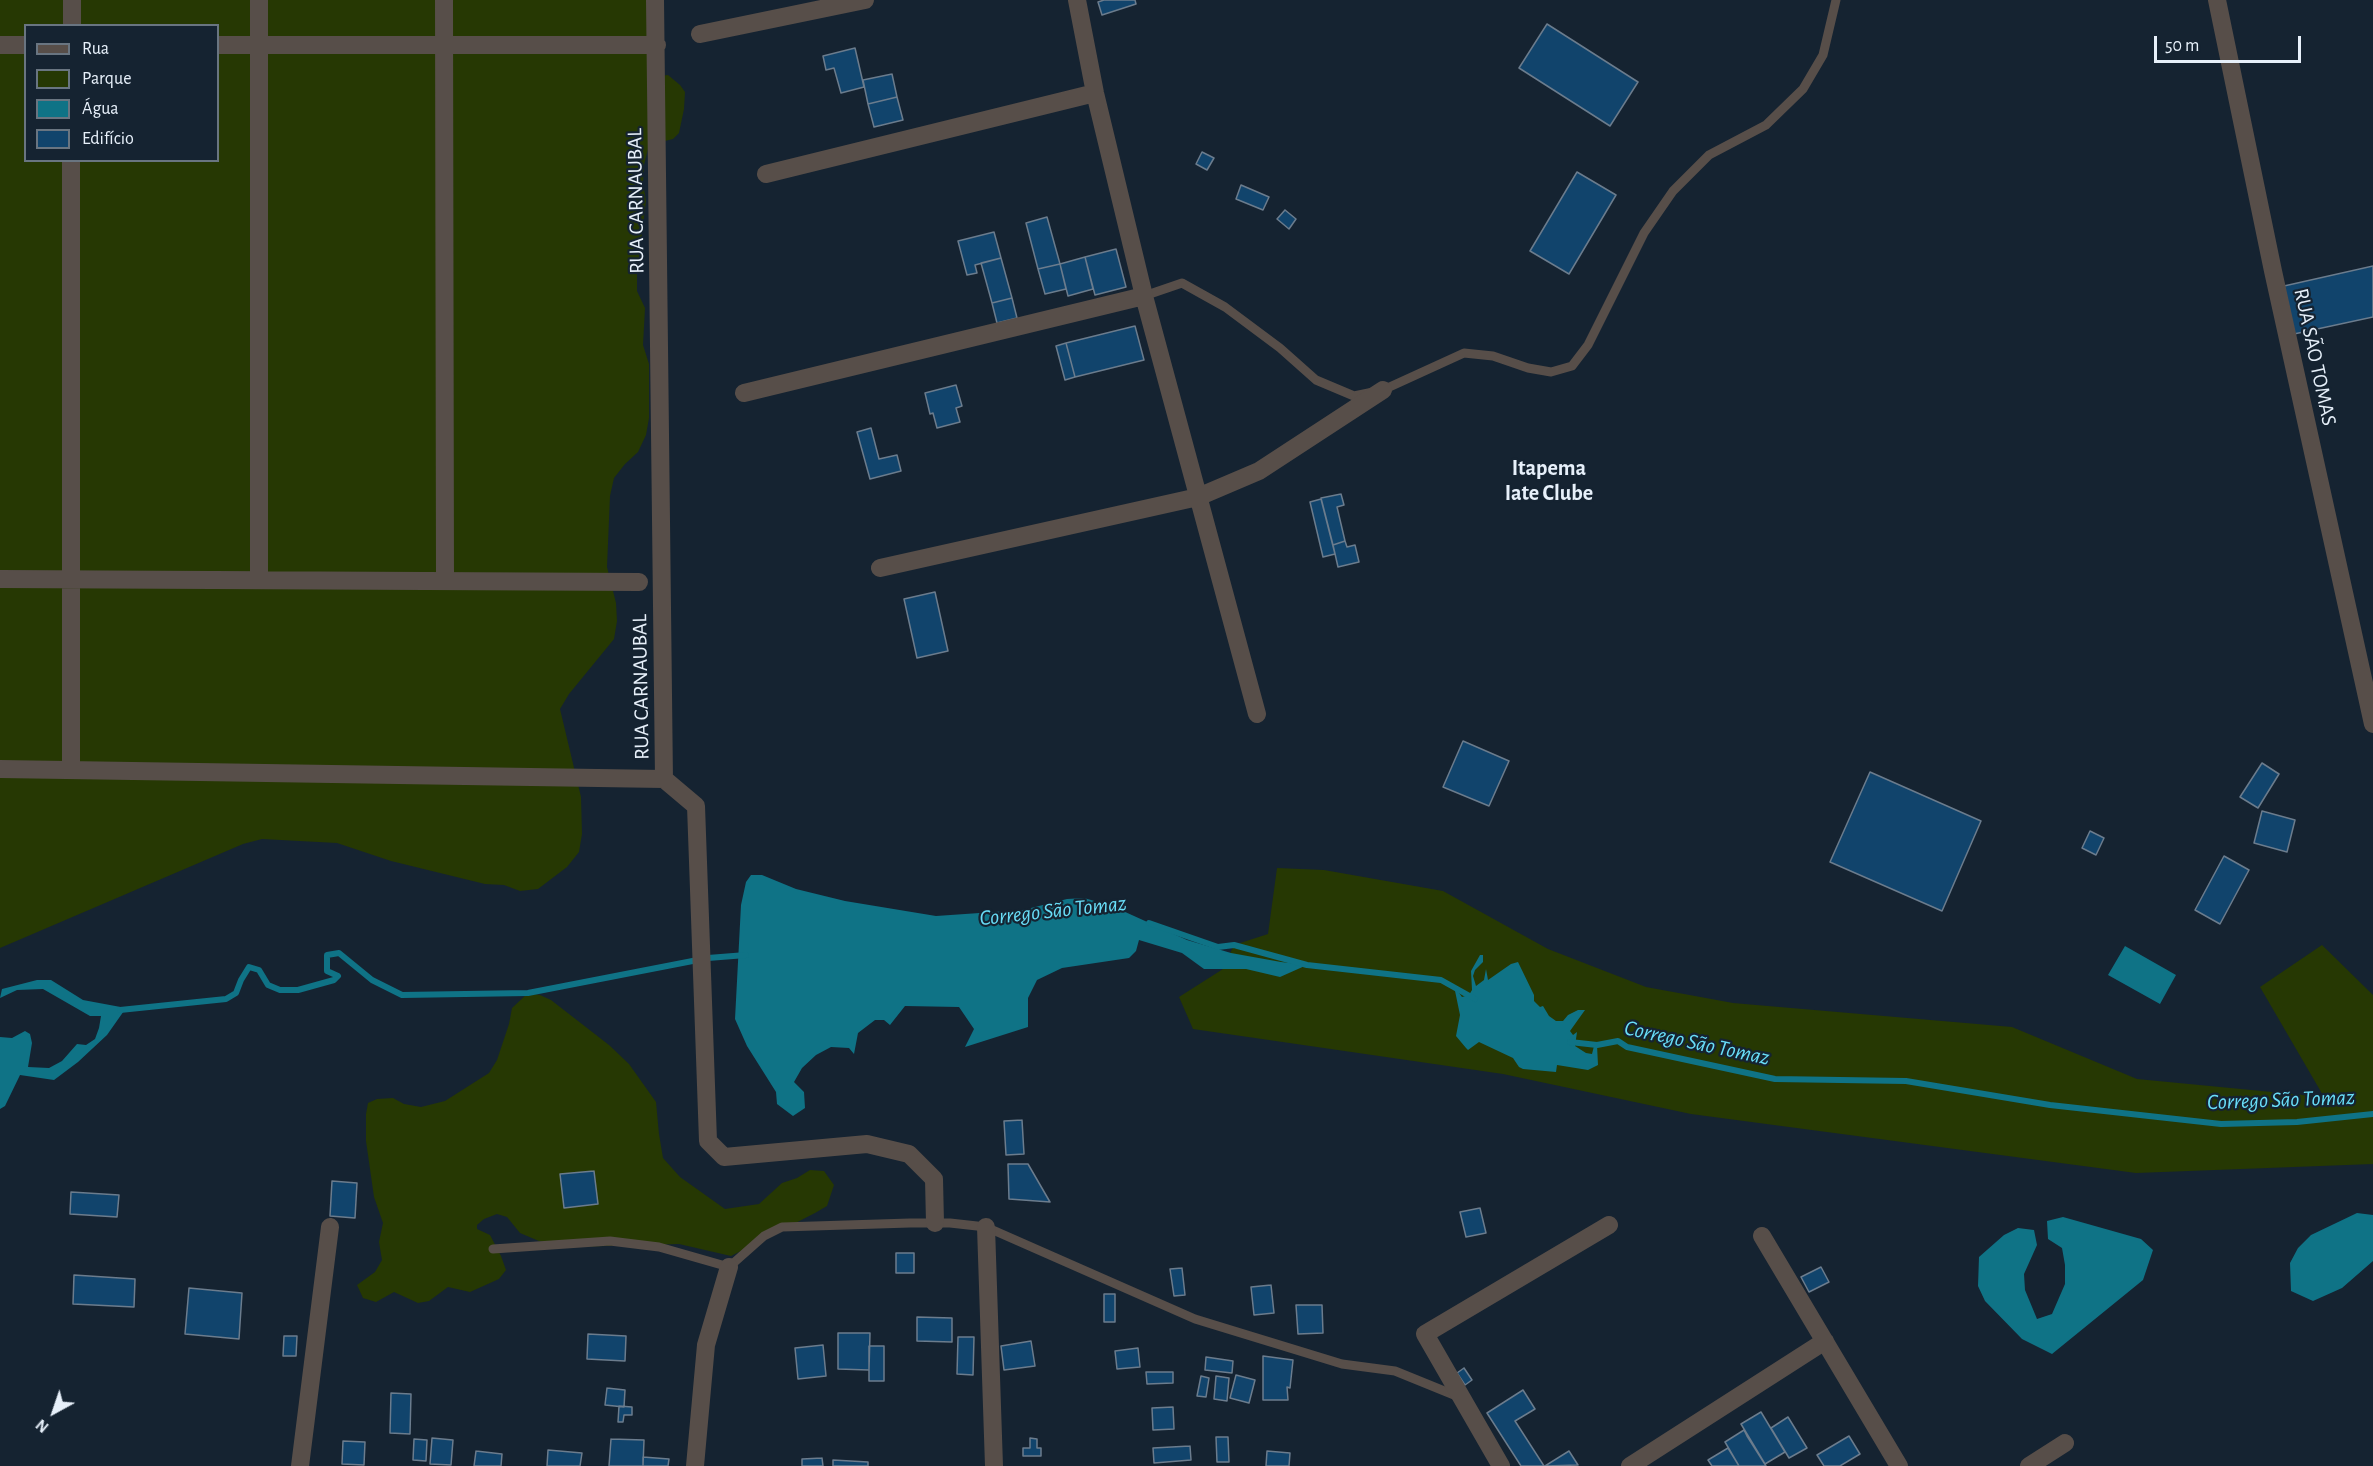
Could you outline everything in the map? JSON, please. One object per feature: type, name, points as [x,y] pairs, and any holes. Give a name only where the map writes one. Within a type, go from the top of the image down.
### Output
[{"type":"street","points":[[72,0],[72,24]]},
{"type":"street","points":[[259,0],[259,580]]},
{"type":"street","points":[[444,0],[445,581]]},
{"type":"street","name":"RUA CARNAUBAL","points":[[655,0],[664,779],[696,806],[708,1141],[724,1157],[867,1144],[909,1154],[934,1179],[935,1223]]},
{"type":"street","points":[[700,33],[865,0]]},
{"type":"street","points":[[1077,0],[1095,93],[1144,296],[1257,714]]},
{"type":"street","name":"RUA SÃO TOMAS","points":[[2217,0],[2272,271],[2373,724]]},
{"type":"street","points":[[0,45],[24,45]]},
{"type":"street","points":[[219,45],[657,45]]},
{"type":"street","points":[[766,174],[1095,93]]},
{"type":"street","points":[[71,162],[71,770]]},
{"type":"street","points":[[744,393],[1144,296]]},
{"type":"street","points":[[880,568],[1198,497],[1259,471],[1383,390]]},
{"type":"street","points":[[0,579],[639,582]]},
{"type":"street","points":[[0,769],[664,779]]},
{"type":"street","points":[[1501,1466],[1425,1334],[1609,1225]]},
{"type":"street","points":[[300,1466],[330,1227]]},
{"type":"street","points":[[986,1227],[994,1466]]},
{"type":"street","points":[[1762,1236],[1899,1466]]},
{"type":"street","points":[[695,1466],[706,1345],[729,1267]]},
{"type":"street","points":[[1630,1466],[1825,1341]]},
{"type":"street","points":[[2029,1466],[2065,1443]]},
{"type":"lane","points":[[1144,296],[1182,283],[1225,307],[1280,348],[1316,380],[1354,396],[1383,390],[1464,353],[1493,356],[1528,368],[1551,372],[1572,366],[1588,345],[1644,233],[1673,191],[1709,154],[1766,125],[1803,90],[1823,55],[1836,0]]},
{"type":"lane","points":[[493,1249],[609,1241],[659,1247],[729,1267],[764,1236],[782,1227],[935,1223],[986,1227],[1195,1319],[1342,1364],[1395,1371],[1464,1399]]},
{"type":"green space","points":[[0,0],[663,0],[660,76],[668,75],[685,92],[679,133],[673,139],[649,145],[644,165],[643,183],[646,201],[637,291],[645,308],[643,345],[649,364],[649,418],[646,435],[638,452],[614,478],[610,496],[607,567],[616,603],[617,621],[614,639],[569,694],[560,709],[581,797],[582,834],[579,852],[567,867],[538,889],[520,891],[504,885],[485,884],[391,861],[337,843],[262,839],[243,844],[0,948]]},
{"type":"green space","points":[[1277,868],[1324,870],[1443,891],[1548,949],[1646,987],[1733,1003],[2012,1027],[2137,1079],[2324,1097],[2260,987],[2322,945],[2373,995],[2373,1164],[2136,1173],[1691,1114],[1503,1074],[1193,1029],[1179,997],[1223,969],[1234,945],[1268,934]]},
{"type":"green space","points":[[528,993],[551,1000],[609,1045],[629,1064],[656,1102],[663,1158],[680,1177],[725,1209],[759,1204],[782,1183],[810,1170],[824,1171],[834,1185],[827,1206],[731,1256],[679,1244],[571,1247],[539,1241],[520,1233],[507,1217],[497,1214],[484,1219],[477,1225],[477,1229],[490,1235],[501,1256],[506,1270],[499,1279],[470,1292],[448,1287],[429,1301],[418,1303],[394,1292],[376,1302],[363,1298],[357,1285],[375,1272],[382,1260],[379,1242],[383,1223],[374,1197],[366,1141],[368,1103],[377,1099],[393,1098],[404,1104],[421,1107],[445,1101],[489,1073],[497,1060],[512,1008]]},
{"type":"water","points":[[751,875],[762,875],[796,889],[845,901],[936,916],[1023,910],[1067,899],[1084,898],[1112,906],[1187,940],[1231,953],[1307,965],[1280,977],[1246,969],[1204,969],[1182,953],[1139,940],[1136,951],[1129,958],[1062,968],[1037,980],[1028,998],[1028,1027],[965,1047],[974,1029],[959,1007],[905,1006],[890,1025],[884,1020],[875,1020],[858,1033],[854,1054],[849,1048],[831,1047],[816,1055],[802,1068],[794,1082],[804,1092],[805,1108],[793,1116],[777,1104],[776,1092],[747,1046],[735,1019],[741,905],[746,882]]},
{"type":"water","points":[[2125,946],[2176,975],[2160,1004],[2108,975]]},
{"type":"water","points":[[1480,955],[1483,955],[1483,962],[1475,970],[1473,976],[1476,986],[1484,980],[1486,969],[1488,980],[1511,964],[1518,962],[1534,995],[1534,1001],[1540,1007],[1543,1006],[1549,1016],[1556,1021],[1563,1021],[1568,1015],[1578,1010],[1585,1010],[1570,1031],[1573,1035],[1577,1032],[1575,1046],[1586,1053],[1592,1054],[1594,1046],[1597,1045],[1598,1065],[1588,1070],[1557,1065],[1556,1072],[1523,1069],[1513,1058],[1479,1042],[1468,1050],[1456,1036],[1460,1015],[1454,986],[1462,997],[1469,995],[1472,990],[1471,971]]},
{"type":"water","points":[[37,980],[51,980],[83,1000],[126,1008],[107,1035],[78,1062],[54,1080],[20,1075],[5,1106],[0,1109],[0,1037],[12,1038],[25,1031],[30,1034],[32,1043],[28,1067],[49,1068],[62,1061],[77,1044],[86,1045],[95,1039],[99,1028],[101,1016],[90,1016],[43,989],[17,990],[0,998],[2,989]]},
{"type":"water","points":[[2357,1213],[2373,1215],[2373,1261],[2342,1288],[2313,1301],[2291,1291],[2290,1263],[2298,1248],[2311,1235]]},
{"type":"water","points":[[2063,1217],[2141,1239],[2153,1250],[2143,1280],[2052,1354],[2022,1339],[1985,1301],[1978,1286],[1979,1257],[2004,1235],[2018,1228],[2034,1230],[2037,1245],[2024,1274],[2025,1290],[2037,1319],[2052,1314],[2065,1284],[2065,1265],[2062,1248],[2048,1239],[2047,1221]]},
{"type":"building","points":[[1135,0],[1136,4],[1102,15],[1098,2]]},
{"type":"building","points":[[1547,24],[1638,82],[1610,126],[1519,68]]},
{"type":"building","points":[[855,48],[864,87],[841,93],[834,68],[826,70],[823,56]]},
{"type":"building","points":[[892,74],[897,97],[868,104],[863,80]]},
{"type":"building","points":[[897,97],[903,120],[874,127],[868,104]]},
{"type":"building","points":[[1202,152],[1214,158],[1207,170],[1196,164]]},
{"type":"building","points":[[1577,172],[1616,195],[1569,274],[1530,251]]},
{"type":"building","points":[[1241,185],[1269,197],[1263,210],[1236,199]]},
{"type":"building","points":[[1285,210],[1296,219],[1289,229],[1277,219]]},
{"type":"building","points":[[1047,217],[1060,264],[1038,269],[1026,223]]},
{"type":"building","points":[[994,232],[1001,258],[975,265],[977,273],[967,275],[958,241]]},
{"type":"building","points":[[1116,249],[1126,287],[1095,295],[1085,257]]},
{"type":"building","points":[[1085,257],[1093,289],[1068,296],[1060,264]]},
{"type":"building","points":[[1001,258],[1012,298],[992,303],[981,263]]},
{"type":"building","points":[[1060,264],[1066,289],[1045,294],[1038,269]]},
{"type":"building","points":[[2373,266],[2373,317],[2294,334],[2284,286]]},
{"type":"building","points":[[1012,298],[1017,318],[997,323],[992,303]]},
{"type":"building","points":[[1135,326],[1144,360],[1075,377],[1066,343]]},
{"type":"building","points":[[1066,343],[1075,377],[1065,380],[1056,346]]},
{"type":"building","points":[[956,385],[962,406],[956,408],[960,422],[937,428],[933,413],[930,414],[925,393]]},
{"type":"building","points":[[871,428],[879,459],[897,455],[901,471],[870,479],[857,432]]},
{"type":"building","points":[[1341,494],[1344,505],[1337,507],[1345,541],[1333,545],[1321,498]]},
{"type":"building","points":[[1321,499],[1335,554],[1323,557],[1310,502]]},
{"type":"building","points":[[1345,541],[1347,547],[1355,545],[1359,562],[1338,567],[1333,545]]},
{"type":"building","points":[[935,592],[948,651],[917,658],[904,599]]},
{"type":"building","points":[[1463,741],[1509,761],[1489,806],[1443,787]]},
{"type":"building","points":[[2262,763],[2279,774],[2258,808],[2240,797]]},
{"type":"building","points":[[1870,772],[1981,821],[1942,911],[1830,862]]},
{"type":"building","points":[[2262,811],[2295,820],[2287,852],[2254,843]]},
{"type":"building","points":[[2090,831],[2104,838],[2096,855],[2082,848]]},
{"type":"building","points":[[2224,856],[2249,870],[2220,924],[2195,910]]},
{"type":"building","points":[[1022,1120],[1024,1154],[1006,1155],[1004,1121]]},
{"type":"building","points":[[1008,1164],[1028,1164],[1050,1202],[1009,1199]]},
{"type":"building","points":[[594,1171],[598,1204],[564,1208],[560,1174]]},
{"type":"building","points":[[332,1181],[357,1183],[355,1218],[330,1216]]},
{"type":"building","points":[[71,1192],[119,1195],[117,1217],[70,1214]]},
{"type":"building","points":[[1480,1208],[1486,1233],[1466,1237],[1460,1212]]},
{"type":"building","points":[[896,1253],[914,1253],[914,1273],[896,1273]]},
{"type":"building","points":[[1821,1267],[1829,1282],[1809,1292],[1801,1277]]},
{"type":"building","points":[[1182,1268],[1185,1295],[1174,1296],[1170,1269]]},
{"type":"building","points":[[74,1275],[135,1279],[134,1307],[73,1304]]},
{"type":"building","points":[[1271,1285],[1274,1313],[1254,1315],[1251,1287]]},
{"type":"building","points":[[189,1288],[242,1293],[239,1339],[185,1334]]},
{"type":"building","points":[[1104,1294],[1115,1294],[1115,1322],[1104,1322]]},
{"type":"building","points":[[1296,1305],[1322,1305],[1323,1333],[1298,1334]]},
{"type":"building","points":[[917,1317],[952,1318],[952,1342],[917,1341]]},
{"type":"building","points":[[838,1333],[870,1333],[869,1370],[838,1369]]},
{"type":"building","points":[[588,1334],[626,1336],[625,1361],[587,1359]]},
{"type":"building","points":[[284,1336],[297,1336],[296,1356],[283,1356]]},
{"type":"building","points":[[958,1337],[974,1337],[973,1375],[957,1374]]},
{"type":"building","points":[[1031,1341],[1035,1366],[1004,1370],[1001,1346]]},
{"type":"building","points":[[823,1345],[826,1376],[798,1379],[795,1348]]},
{"type":"building","points":[[869,1346],[884,1346],[884,1381],[869,1381]]},
{"type":"building","points":[[1138,1348],[1140,1367],[1117,1369],[1115,1351]]},
{"type":"building","points":[[1263,1356],[1293,1360],[1290,1388],[1287,1387],[1288,1400],[1263,1400]]},
{"type":"building","points":[[1206,1357],[1233,1361],[1232,1373],[1205,1370]]},
{"type":"building","points":[[1464,1368],[1472,1380],[1465,1385],[1457,1373]]},
{"type":"building","points":[[1146,1372],[1173,1372],[1173,1383],[1147,1384]]},
{"type":"building","points":[[1236,1375],[1255,1380],[1249,1403],[1230,1398]]},
{"type":"building","points":[[1201,1376],[1209,1378],[1206,1397],[1197,1396]]},
{"type":"building","points":[[1216,1376],[1229,1378],[1227,1401],[1214,1399]]},
{"type":"building","points":[[607,1388],[625,1390],[624,1407],[605,1405]]},
{"type":"building","points":[[1523,1390],[1535,1409],[1515,1421],[1544,1466],[1521,1466],[1487,1413]]},
{"type":"building","points":[[391,1393],[411,1394],[410,1434],[390,1433]]},
{"type":"building","points":[[619,1406],[632,1407],[632,1415],[624,1415],[623,1422],[618,1422]]},
{"type":"building","points":[[1173,1407],[1174,1429],[1153,1430],[1152,1408]]},
{"type":"building","points":[[1761,1412],[1785,1452],[1765,1464],[1741,1424]]},
{"type":"building","points":[[1788,1417],[1807,1448],[1789,1458],[1771,1428]]},
{"type":"building","points":[[1744,1430],[1766,1466],[1739,1466],[1725,1442]]},
{"type":"building","points":[[1849,1436],[1860,1454],[1840,1466],[1824,1466],[1817,1455]]},
{"type":"building","points":[[1216,1437],[1228,1437],[1229,1462],[1217,1462]]},
{"type":"building","points":[[432,1438],[453,1440],[451,1465],[430,1464]]},
{"type":"building","points":[[1030,1438],[1037,1439],[1037,1448],[1041,1448],[1041,1456],[1023,1456],[1023,1448],[1030,1448]]},
{"type":"building","points":[[414,1439],[427,1440],[426,1461],[413,1460]]},
{"type":"building","points":[[611,1439],[644,1440],[643,1466],[609,1466]]},
{"type":"building","points":[[343,1441],[365,1442],[364,1465],[342,1464]]},
{"type":"building","points":[[1190,1446],[1191,1460],[1154,1463],[1153,1448]]},
{"type":"building","points":[[1728,1448],[1739,1466],[1712,1466],[1708,1460]]},
{"type":"building","points":[[548,1450],[582,1453],[580,1466],[547,1466]]},
{"type":"building","points":[[476,1451],[502,1454],[501,1466],[474,1466]]},
{"type":"building","points":[[1267,1451],[1290,1453],[1289,1466],[1266,1466]]},
{"type":"building","points":[[1569,1451],[1578,1465],[1545,1466]]},
{"type":"building","points":[[643,1457],[669,1459],[668,1466],[643,1466]]},
{"type":"building","points":[[822,1458],[823,1466],[802,1466],[802,1459]]},
{"type":"building","points":[[833,1460],[868,1462],[868,1466],[833,1466]]},
{"type":"waterway","name":"Corrego São Tomaz","points":[[1149,923],[1218,947],[1234,945],[1307,965],[1441,980],[1475,999]]},
{"type":"waterway","name":"Corrego São Tomaz","points":[[120,1010],[226,999],[236,993],[249,967],[259,970],[268,985],[280,990],[298,990],[334,980],[338,976],[327,971],[327,955],[339,953],[372,980],[402,995],[528,993],[708,958],[746,955]]},
{"type":"waterway","name":"Corrego São Tomaz","points":[[1570,1042],[1597,1045],[1618,1041],[1627,1047],[1775,1079],[1906,1081],[2050,1105],[2221,1124],[2297,1122],[2373,1114]]},
{"type":"district","name":"Itapema Iate Clube","points":[[1549,480]]}]
